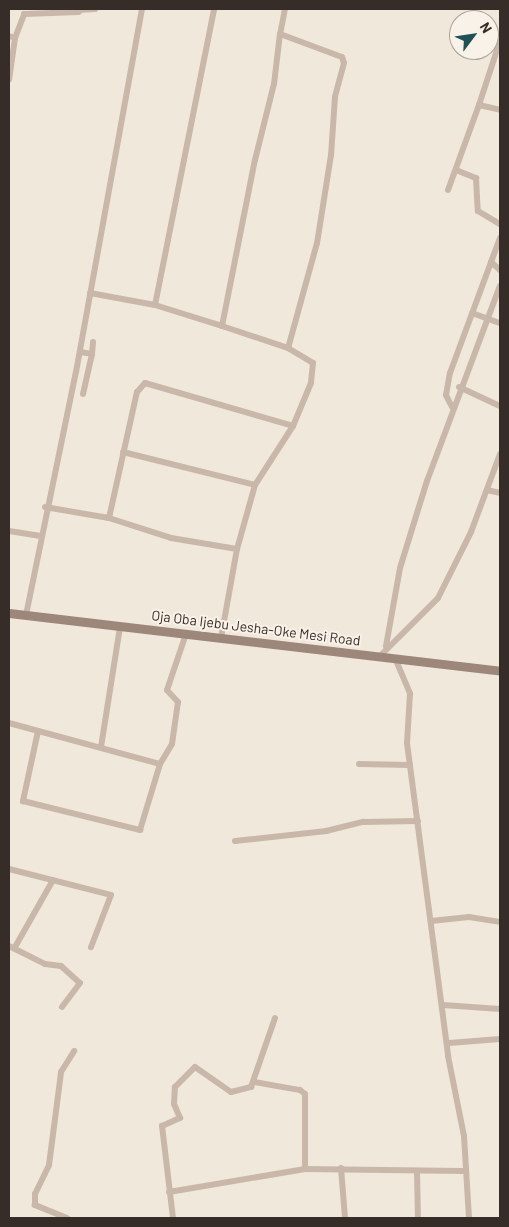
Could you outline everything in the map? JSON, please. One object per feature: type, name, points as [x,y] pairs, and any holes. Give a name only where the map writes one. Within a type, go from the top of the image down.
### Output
[{"type":"main road","name":"Oja Oba Ijebu Jesha-Oke Mesi Road","points":[[9,613],[500,671]]},
{"type":"street","points":[[9,80],[12,37],[24,14],[95,9]]},
{"type":"street","points":[[26,615],[45,507],[80,352],[142,9]]},
{"type":"street","points":[[155,305],[214,9]]},
{"type":"street","points":[[222,326],[255,160],[274,84],[285,9]]},
{"type":"street","points":[[280,34],[342,57],[344,63],[335,97],[331,155],[317,243],[288,348]]},
{"type":"street","points":[[448,190],[500,41]]},
{"type":"street","points":[[479,105],[500,110]]},
{"type":"street","points":[[456,170],[476,178],[478,211],[500,224]]},
{"type":"street","points":[[452,408],[447,383],[500,238]]},
{"type":"street","points":[[491,262],[500,270]]},
{"type":"street","points":[[380,656],[386,646],[400,568],[459,387],[500,286]]},
{"type":"street","points":[[90,292],[155,305],[288,348],[310,359],[314,368],[293,426],[254,485],[237,549],[220,638]]},
{"type":"street","points":[[472,313],[500,323]]},
{"type":"street","points":[[83,394],[93,342]]},
{"type":"street","points":[[80,352],[92,354]]},
{"type":"street","points":[[109,518],[137,392],[144,383],[293,426]]},
{"type":"street","points":[[459,387],[500,406]]},
{"type":"street","points":[[123,452],[254,485]]},
{"type":"street","points":[[386,646],[416,624],[438,598],[487,490],[500,454]]},
{"type":"street","points":[[487,490],[500,493]]},
{"type":"street","points":[[45,507],[109,518],[171,538],[237,549]]},
{"type":"street","points":[[9,531],[41,536]]},
{"type":"street","points":[[101,747],[120,627]]},
{"type":"street","points":[[38,731],[23,801],[140,830],[160,764],[172,744],[178,702],[167,690],[186,634]]},
{"type":"street","points":[[395,658],[410,694],[407,734],[410,765],[443,1004],[464,1136],[463,1171],[469,1218]]},
{"type":"street","points":[[9,723],[160,764]]},
{"type":"street","points":[[359,764],[410,765]]},
{"type":"street","points":[[235,840],[326,832],[363,822],[418,821]]},
{"type":"street","points":[[9,869],[112,895],[91,947]]},
{"type":"street","points":[[53,880],[12,946],[45,964],[61,966],[80,983],[62,1007]]},
{"type":"street","points":[[431,921],[469,917],[500,922]]},
{"type":"street","points":[[443,1004],[500,1009]]},
{"type":"street","points":[[173,1218],[162,1126],[180,1118],[173,1096],[187,1071],[200,1069],[231,1092],[246,1089],[254,1082],[276,1018]]},
{"type":"street","points":[[449,1043],[500,1039]]},
{"type":"street","points":[[68,1218],[35,1205],[35,1194],[49,1165],[61,1072],[74,1051]]},
{"type":"street","points":[[254,1082],[303,1092],[305,1169]]},
{"type":"street","points":[[169,1192],[305,1169],[341,1168],[417,1172],[463,1171]]},
{"type":"street","points":[[341,1168],[346,1218]]},
{"type":"street","points":[[417,1172],[418,1218]]}]
